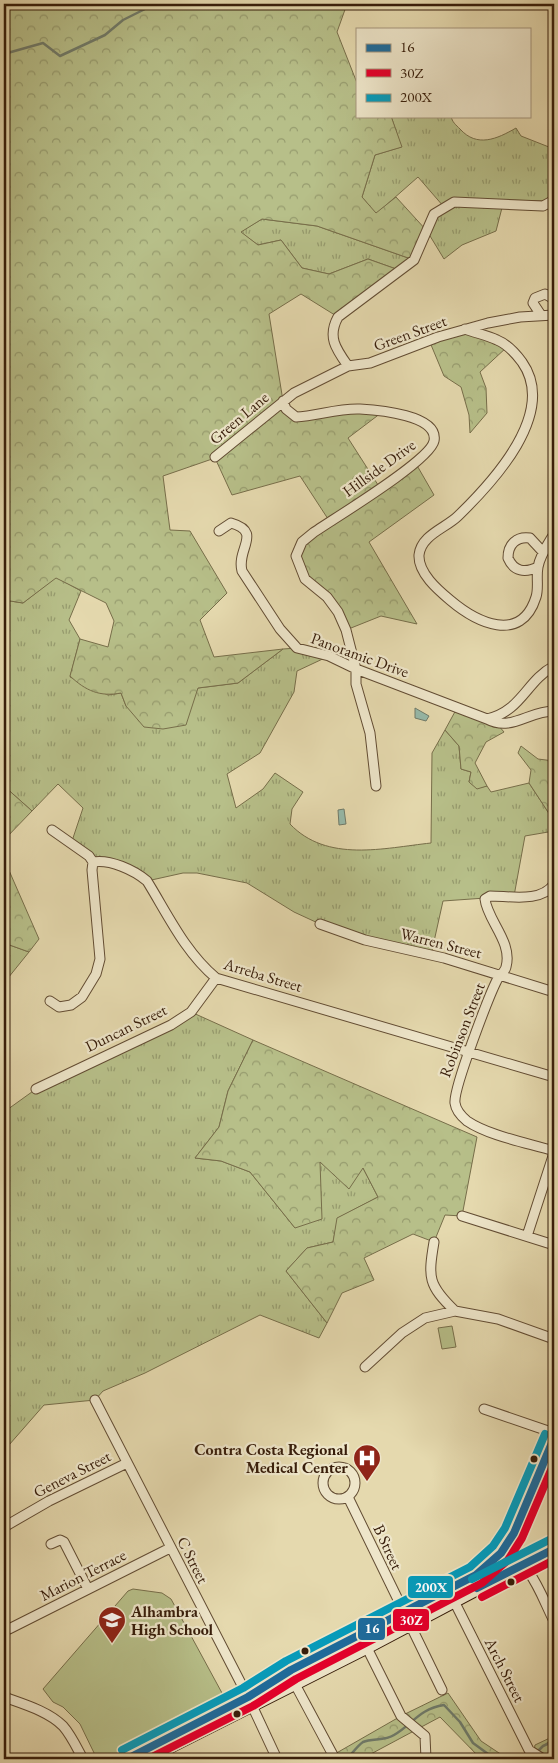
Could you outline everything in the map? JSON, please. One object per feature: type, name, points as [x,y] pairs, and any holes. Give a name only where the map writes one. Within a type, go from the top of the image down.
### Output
[{"type":"main road","points":[[147,1759],[250,1702],[288,1671],[403,1614],[476,1575],[501,1553],[514,1533],[554,1438]]},
{"type":"main road","points":[[126,1759],[250,1702],[295,1684],[554,1549]]},
{"type":"street","points":[[348,366],[332,339],[332,327],[338,317],[414,260],[434,214],[454,202],[544,206],[554,200]]},
{"type":"street","points":[[541,315],[533,303],[535,298],[545,294],[554,301],[553,315]]},
{"type":"street","name":"Green Street","points":[[283,401],[318,379],[348,366],[370,363],[438,336],[496,322],[553,315]]},
{"type":"street","points":[[465,329],[498,340],[516,354],[528,370],[534,388],[533,408],[520,438],[500,471],[456,517],[424,542],[420,554],[421,566],[438,590],[464,611],[485,624],[499,626],[516,622],[532,606],[537,595],[538,567],[543,552],[554,534]]},
{"type":"street","name":"Green Lane","points":[[215,458],[283,401]]},
{"type":"street","name":"Hillside Drive","points":[[283,401],[286,409],[296,417],[361,410],[415,418],[426,423],[432,430],[434,441],[428,451],[393,480],[312,533],[302,542],[296,556],[305,579],[327,597],[338,612],[346,630],[356,669],[356,684],[370,733],[376,786]]},
{"type":"street","name":"Panoramic Drive","points":[[219,531],[231,524],[242,526],[247,531],[248,537],[240,563],[242,571],[280,629],[297,648],[342,662],[498,725],[514,723],[542,711],[554,711]]},
{"type":"street","points":[[538,567],[525,571],[514,567],[508,558],[510,546],[519,539],[530,538],[535,541],[543,552]]},
{"type":"street","points":[[342,662],[348,659],[351,653]]},
{"type":"street","points":[[487,719],[508,711],[540,676],[554,666]]},
{"type":"street","points":[[50,1001],[59,1007],[71,1005],[82,997],[96,974],[100,959],[93,862],[88,856],[52,830]]},
{"type":"street","name":"Arreba Street","points":[[93,862],[101,861],[114,865],[138,874],[147,881],[189,951],[199,964],[216,978],[554,1077]]},
{"type":"street","name":"Robinson Street","points":[[554,884],[549,891],[534,896],[490,896],[485,899],[506,952],[506,968],[498,979],[469,1052],[454,1101],[457,1111],[479,1127],[554,1152]]},
{"type":"street","name":"Warren Street","points":[[320,924],[365,940],[444,958],[501,974],[554,992]]},
{"type":"street","name":"Duncan Street","points":[[36,1089],[171,1025],[191,1012],[216,978]]},
{"type":"street","points":[[527,1236],[554,1152]]},
{"type":"street","points":[[462,1216],[554,1245]]},
{"type":"street","points":[[434,1242],[429,1272],[430,1278],[438,1295],[455,1311]]},
{"type":"street","points":[[366,1367],[402,1333],[425,1318],[455,1311],[498,1319],[554,1339]]},
{"type":"street","name":"C Street","points":[[95,1400],[250,1702],[277,1759]]},
{"type":"street","points":[[484,1410],[554,1433]]},
{"type":"street","name":"Geneva Street","points":[[4,1527],[127,1463]]},
{"type":"street","name":"B Street","points":[[348,1497],[403,1614],[442,1690]]},
{"type":"street","points":[[51,1544],[60,1540],[64,1542],[88,1589]]},
{"type":"street","name":"Marion Terrace","points":[[9,1629],[170,1548]]},
{"type":"street","points":[[512,1572],[503,1562],[501,1553],[512,1555],[525,1565],[554,1621]]},
{"type":"street","name":"Arch Street","points":[[448,1589],[529,1750],[543,1759]]},
{"type":"street","points":[[360,1634],[401,1716],[426,1736],[426,1759]]},
{"type":"street","points":[[288,1671],[333,1755]]},
{"type":"street","points":[[4,1697],[38,1710],[56,1720],[64,1727],[83,1759]]},
{"type":"green space","points":[[4,4],[347,4],[337,32],[356,80],[356,118],[392,118],[402,147],[375,155],[362,197],[376,213],[396,197],[427,231],[414,260],[317,226],[262,219],[241,232],[258,245],[281,240],[302,268],[329,274],[368,259],[399,270],[338,317],[301,294],[269,314],[283,401],[291,414],[345,410],[381,413],[348,438],[380,488],[415,462],[434,495],[369,542],[417,624],[381,616],[346,630],[299,566],[302,542],[330,522],[300,476],[232,495],[215,458],[163,476],[170,530],[190,531],[227,593],[200,620],[214,657],[283,649],[238,683],[198,688],[186,725],[163,729],[144,727],[126,706],[121,693],[106,694],[94,692],[82,686],[70,676],[80,639],[108,647],[114,621],[106,603],[56,578],[23,603],[4,600]]},
{"type":"green space","points":[[392,118],[452,118],[454,123],[467,135],[480,140],[494,138],[516,128],[521,136],[554,149],[554,196],[544,201],[504,200],[496,231],[462,245],[444,259],[427,231],[444,207],[418,177],[376,214],[362,197],[375,155],[401,147]]},
{"type":"green space","points":[[262,219],[317,226],[414,260],[399,270],[368,259],[329,274],[302,268],[281,240],[258,245],[240,232]]},
{"type":"green space","points":[[465,329],[507,347],[480,372],[486,388],[487,413],[470,433],[469,415],[461,387],[444,376],[429,340]]},
{"type":"green space","points":[[56,577],[81,591],[69,620],[80,639],[70,677],[108,695],[121,693],[126,706],[198,688],[238,683],[283,649],[297,648],[329,656],[297,671],[294,692],[260,753],[227,774],[236,808],[263,789],[275,773],[303,792],[292,809],[290,824],[305,836],[321,844],[357,850],[431,843],[432,753],[445,730],[459,746],[461,769],[471,772],[469,782],[477,788],[487,786],[491,792],[529,783],[550,815],[554,831],[525,836],[514,896],[443,901],[431,955],[320,924],[294,912],[247,883],[197,873],[183,873],[147,881],[138,874],[93,862],[71,844],[83,808],[58,784],[32,811],[4,786],[4,600],[23,603]]},
{"type":"green space","points":[[457,708],[498,725],[504,732],[486,742],[475,763],[487,786],[477,789],[469,782],[471,772],[461,769],[459,746],[445,730]]},
{"type":"green space","points":[[521,746],[538,759],[554,761],[554,831],[550,815],[529,783],[531,770],[518,753]]},
{"type":"green space","points":[[4,786],[32,811],[4,840]]},
{"type":"green space","points":[[4,859],[39,939],[29,952],[4,943]]},
{"type":"green space","points":[[4,943],[29,952],[4,983]]},
{"type":"green space","points":[[191,1012],[253,1040],[228,1091],[219,1127],[195,1158],[221,1161],[250,1172],[295,1228],[319,1161],[363,1168],[378,1197],[338,1218],[333,1242],[307,1248],[286,1271],[327,1323],[319,1338],[260,1315],[145,1373],[103,1391],[95,1400],[44,1405],[9,1445],[4,1447],[4,1112],[36,1089]]},
{"type":"green space","points":[[253,1040],[477,1137],[462,1216],[445,1215],[434,1242],[413,1234],[364,1258],[374,1280],[342,1293],[327,1323],[286,1271],[307,1248],[333,1242],[337,1218],[378,1197],[363,1168],[349,1189],[320,1162],[322,1219],[295,1228],[250,1172],[221,1161],[195,1158],[219,1127],[228,1091]]},
{"type":"green space","points":[[452,1326],[456,1347],[442,1349],[438,1328]]},
{"type":"green space","points":[[133,1589],[162,1593],[171,1599],[222,1693],[221,1701],[106,1759],[97,1759],[80,1724],[63,1707],[53,1702],[43,1689],[128,1591]]},
{"type":"green space","points":[[448,1693],[481,1741],[508,1759],[481,1759],[440,1717],[369,1755],[371,1759],[333,1759],[333,1755],[401,1716]]},
{"type":"green space","points":[[554,1736],[554,1744],[549,1741],[537,1752],[534,1750],[535,1745]]},
{"type":"green space","points":[[549,1741],[554,1744],[554,1752],[550,1753],[547,1758],[537,1752]]},
{"type":"shaded area","points":[[415,708],[429,716],[426,721],[415,718]]},
{"type":"shaded area","points":[[344,809],[346,824],[339,825],[338,810]]},
{"type":"waterway","points":[[4,54],[43,43],[60,56],[105,35],[123,20],[155,4]]},
{"type":"waterway","points":[[347,1759],[363,1742],[390,1737],[401,1731],[422,1713],[444,1705],[460,1722],[473,1743],[495,1759]]},
{"type":"waterway","points":[[537,1752],[543,1746],[554,1741]]},
{"type":"transit line","name":"200X","points":[[122,1750],[243,1688],[286,1661],[470,1567],[493,1546],[505,1528],[545,1434]]},
{"type":"transit line","name":"16","points":[[127,1759],[248,1697],[291,1670],[476,1575],[501,1553],[514,1533],[554,1438]]},
{"type":"transit line","name":"30Z","points":[[148,1759],[253,1706],[296,1679],[482,1583],[508,1560],[522,1538],[554,1463]]},
{"type":"transit line","name":"200X","points":[[472,1579],[549,1540]]},
{"type":"transit line","name":"16","points":[[477,1588],[554,1549]]},
{"type":"transit line","name":"30Z","points":[[482,1597],[554,1560]]},
{"type":"place","name":"Contra Costa Regional Medical Center","points":[[367,1482]]},
{"type":"place","name":"Alhambra High School","points":[[112,1644]]}]
